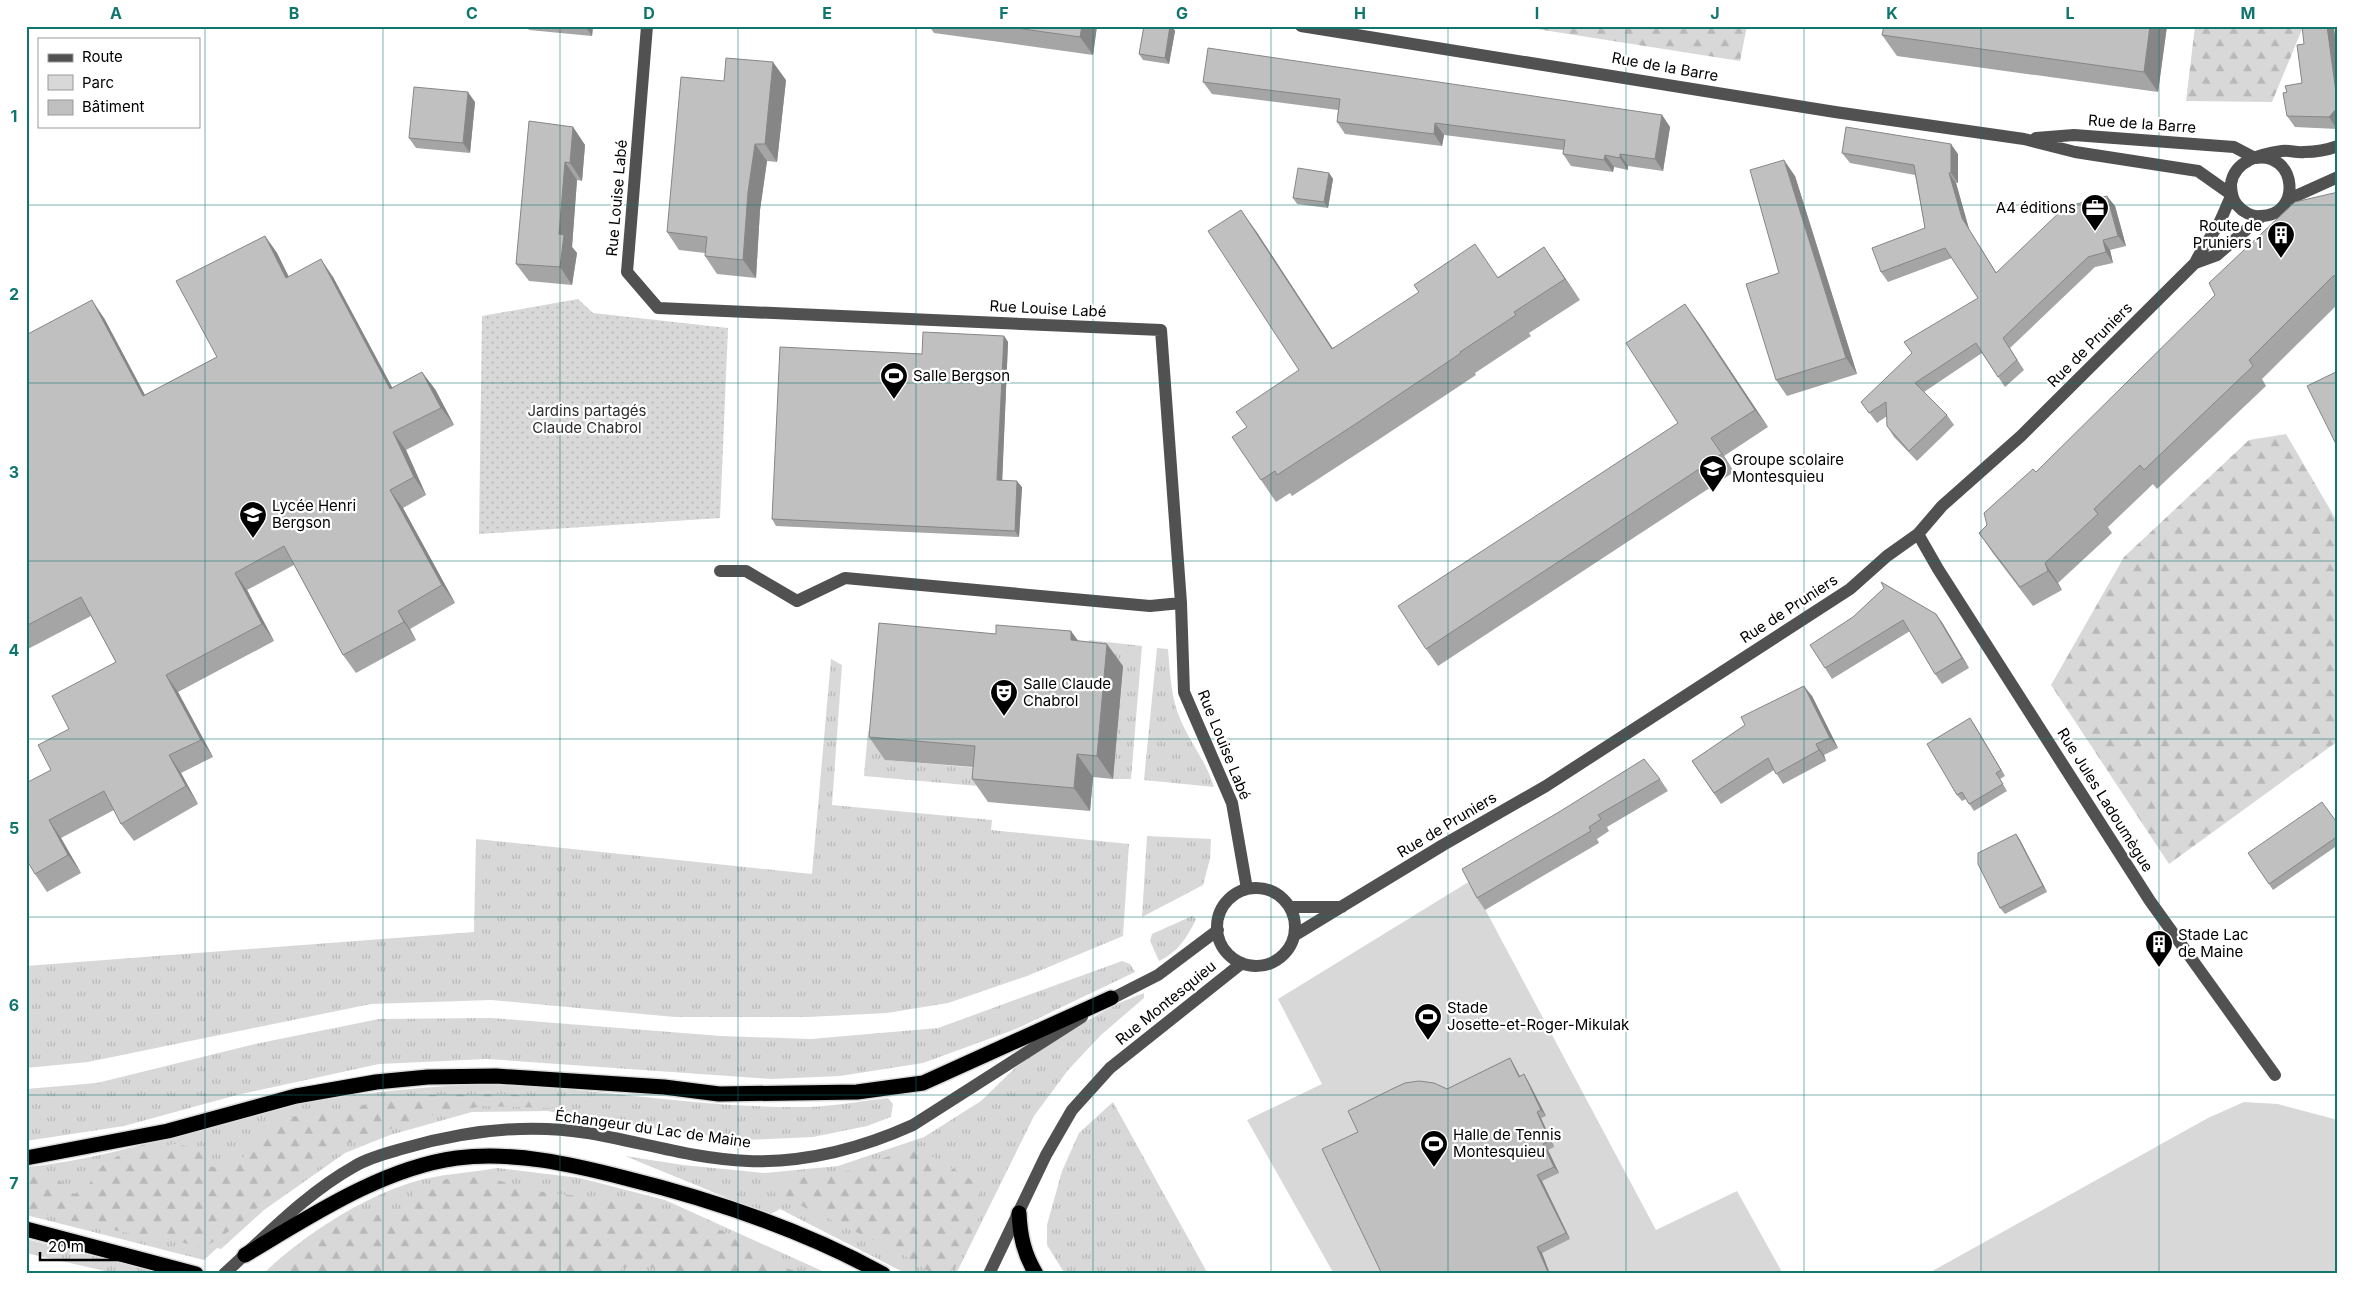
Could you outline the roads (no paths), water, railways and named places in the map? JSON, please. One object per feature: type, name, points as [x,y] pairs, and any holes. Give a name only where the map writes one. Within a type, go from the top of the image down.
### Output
[{"type":"highway","points":[[26,1158],[168,1130],[296,1096],[376,1082],[428,1077],[496,1076],[664,1087],[720,1094],[857,1092],[923,1083],[1111,998]]},
{"type":"highway","points":[[245,1254],[346,1195],[408,1171],[457,1158],[525,1158],[597,1170],[674,1190],[784,1228],[883,1274]]},
{"type":"highway","points":[[1019,1213],[1020,1235],[1026,1258],[1036,1274]]},
{"type":"highway","points":[[26,1229],[196,1274]]},
{"type":"street","name":"Rue Louise Labé","points":[[647,26],[627,272],[658,308],[1161,330],[1180,603],[1184,692],[1232,803],[1247,889]]},
{"type":"street","name":"Rue de la Barre","points":[[1308,27],[1835,112],[2024,139],[2075,152],[2198,171],[2232,195]]},
{"type":"street","name":"Rue de la Barre","points":[[2024,139],[2074,135],[2234,147],[2255,158]]},
{"type":"street","points":[[2338,146],[2326,150],[2283,151],[2247,161],[2232,179],[2232,195],[2242,209],[2254,216],[2262,216],[2275,213],[2287,200],[2338,177]]},
{"type":"street","points":[[2255,158],[2267,158],[2282,167],[2290,183],[2287,200]]},
{"type":"street","name":"Rue de Pruniers","points":[[1295,935],[1443,845],[1546,786],[1850,589],[1886,556],[1918,534],[1942,506],[2021,436],[2195,263],[2205,242],[2217,227],[2232,195]]},
{"type":"street","name":"Rue de Pruniers","points":[[2195,263],[2217,254],[2262,216]]},
{"type":"street","name":"Rue Jules Ladoumègue","points":[[1918,534],[1938,569],[2146,895],[2274,1076]]},
{"type":"street","points":[[720,571],[746,571],[797,601],[845,578],[1150,606],[1180,603]]},
{"type":"street","points":[[1259,887],[1271,890],[1282,897],[1290,907],[1294,916],[1295,935],[1286,952],[1271,963],[1251,966],[1232,958],[1225,950],[1218,930],[1218,919],[1227,900],[1236,893],[1259,887]]},
{"type":"street","points":[[1290,907],[1342,907]]},
{"type":"street","name":"Rue Montesquieu","points":[[1111,998],[1158,975],[1218,930]]},
{"type":"street","name":"Rue Montesquieu","points":[[989,1274],[1064,1122],[1096,1082],[1110,1068],[1242,963]]},
{"type":"street","name":"Échangeur du Lac de Maine","points":[[224,1274],[286,1215],[356,1165],[422,1143],[472,1132],[526,1129],[587,1133],[696,1154],[747,1161],[797,1158],[850,1149],[883,1139],[913,1125],[1111,998]]},
{"type":"place","name":"A4 éditions","points":[[2095,232]]},
{"type":"place","name":"Route de Pruniers 1","points":[[2281,259]]},
{"type":"place","name":"Salle Bergson","points":[[894,400]]},
{"type":"place","name":"Groupe scolaire Montesquieu","points":[[1713,493]]},
{"type":"place","name":"Lycée Henri Bergson","points":[[253,539]]},
{"type":"place","name":"Salle Claude Chabrol","points":[[1004,717]]},
{"type":"place","name":"Stade Lac de Maine","points":[[2159,968]]},
{"type":"place","name":"Stade Josette-et-Roger-Mikulak","points":[[1428,1041]]},
{"type":"place","name":"Halle de Tennis Montesquieu","points":[[1434,1168]]},
{"type":"park label","name":"Jardins partagés Claude Chabrol","points":[[587,420]]}]
